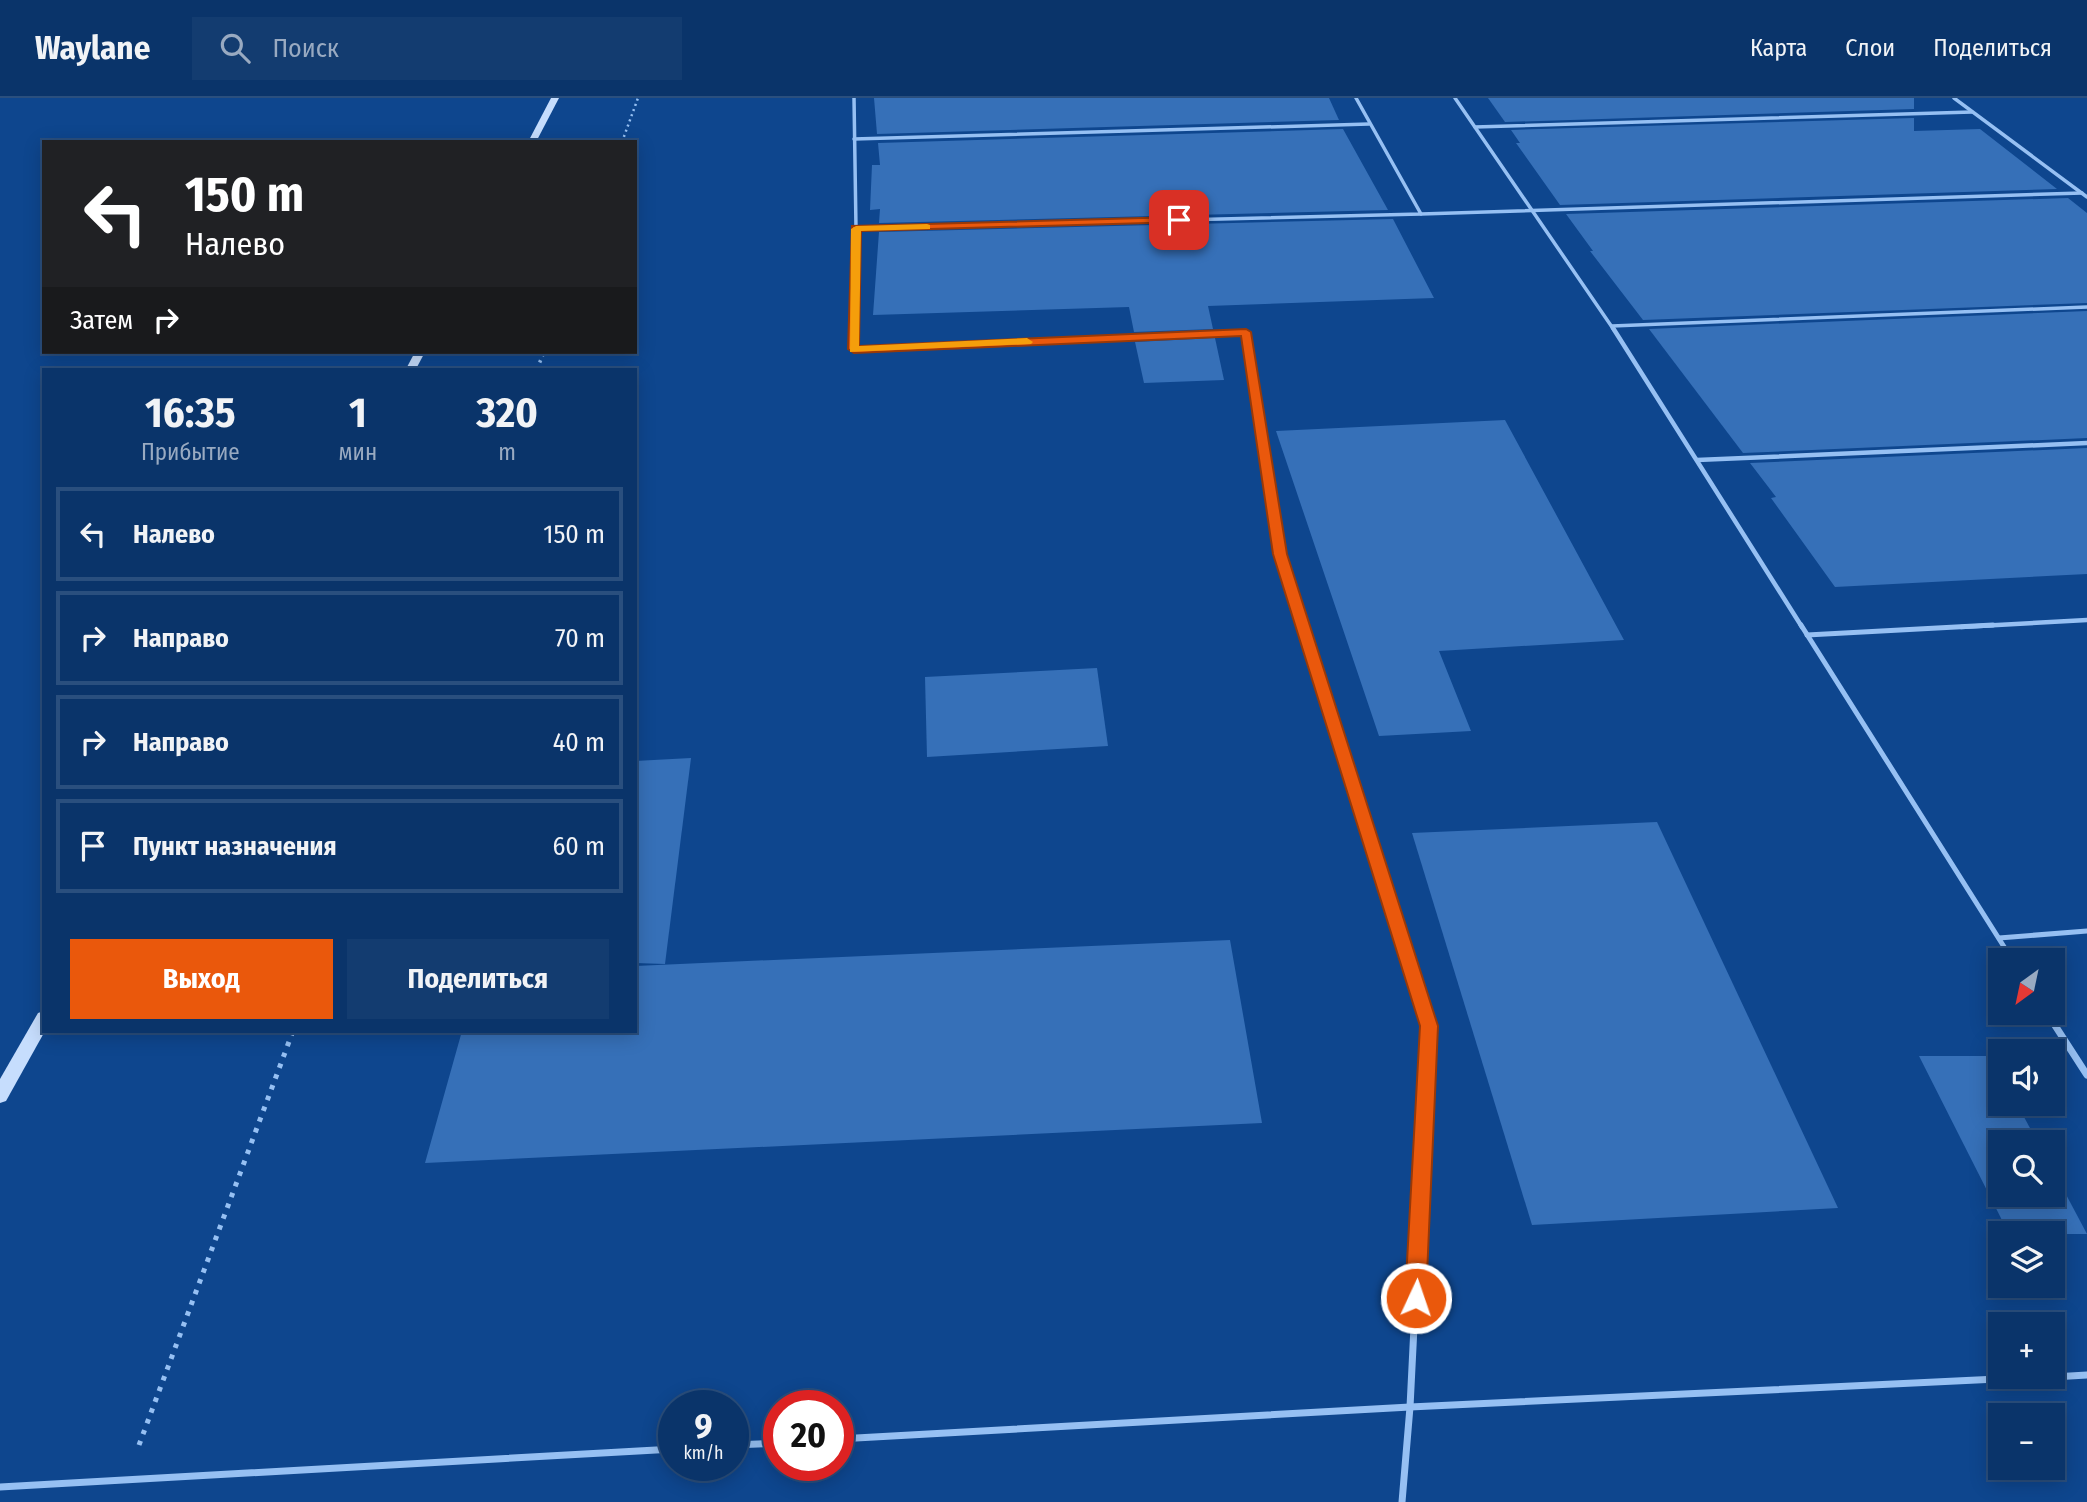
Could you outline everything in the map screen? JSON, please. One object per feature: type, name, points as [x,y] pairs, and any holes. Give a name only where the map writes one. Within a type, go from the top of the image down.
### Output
[{"type":"street","points":[[533,140],[555,98]]},
{"type":"street","points":[[0,1095],[42,1022]]},
{"type":"lane","points":[[854,98],[854,349],[1246,332],[1280,554],[1429,1026],[1410,1407],[1402,1502]]},
{"type":"lane","points":[[1356,98],[1368,124],[1422,214]]},
{"type":"lane","points":[[1455,98],[1612,326],[2005,948]]},
{"type":"lane","points":[[1954,98],[2087,197]]},
{"type":"lane","points":[[1475,127],[1972,112]]},
{"type":"lane","points":[[854,139],[1368,124]]},
{"type":"lane","points":[[856,229],[2082,194]]},
{"type":"lane","points":[[1612,326],[2087,307]]},
{"type":"lane","points":[[1697,460],[2087,443]]},
{"type":"lane","points":[[1807,635],[2087,620]]},
{"type":"lane","points":[[1998,938],[2087,931]]},
{"type":"lane","points":[[2055,1026],[2087,1075]]},
{"type":"lane","points":[[2065,1376],[2087,1375]]},
{"type":"lane","points":[[854,1438],[1410,1407],[1988,1380]]},
{"type":"lane","points":[[0,1487],[658,1450]]},
{"type":"path","points":[[623,140],[638,98]]},
{"type":"path","points":[[126,1480],[292,1033]]},
{"type":"building","points":[[874,98],[1329,98],[1339,120],[877,134]]},
{"type":"building","points":[[1488,98],[1914,98],[1914,109],[1505,122]]},
{"type":"building","points":[[1914,118],[1914,131],[1980,129],[2057,189],[1560,205],[1516,143],[1520,143],[1511,130]]},
{"type":"building","points":[[1343,129],[1388,210],[879,223],[880,209],[870,210],[872,165],[880,165],[878,143]]},
{"type":"building","points":[[2068,198],[2087,213],[2087,303],[1643,320],[1590,251],[1593,251],[1566,214]]},
{"type":"building","points":[[1393,219],[1434,298],[1208,306],[1213,329],[1134,332],[1129,307],[873,315],[879,232]]},
{"type":"building","points":[[2087,311],[2087,438],[1743,453],[1649,329]]},
{"type":"building","points":[[1215,338],[1224,380],[1144,383],[1135,342]]},
{"type":"building","points":[[1505,420],[1624,640],[1439,651],[1471,731],[1379,736],[1276,431]]},
{"type":"building","points":[[2087,448],[2087,574],[1835,587],[1771,498],[1776,497],[1750,463]]},
{"type":"building","points":[[1097,668],[1108,746],[927,757],[925,677]]},
{"type":"building","points":[[691,758],[665,964],[637,963],[637,761]]},
{"type":"building","points":[[1657,822],[1838,1208],[1532,1225],[1412,833]]},
{"type":"building","points":[[1230,940],[1262,1123],[425,1163],[461,1033],[637,1033],[637,966]]},
{"type":"building","points":[[1919,1056],[1988,1056],[1988,1116],[2023,1116],[2031,1130],[1988,1130],[1988,1192]]},
{"type":"building","points":[[2065,1193],[2087,1234],[2065,1234],[2065,1221],[2002,1221],[1995,1207],[2065,1207]]},
{"type":"slow traffic","points":[[927,227],[856,229],[854,349],[1027,342]]},
{"type":"route","points":[[1179,220],[856,229],[854,349],[1246,332],[1280,554],[1429,1026],[1416,1298]]}]
